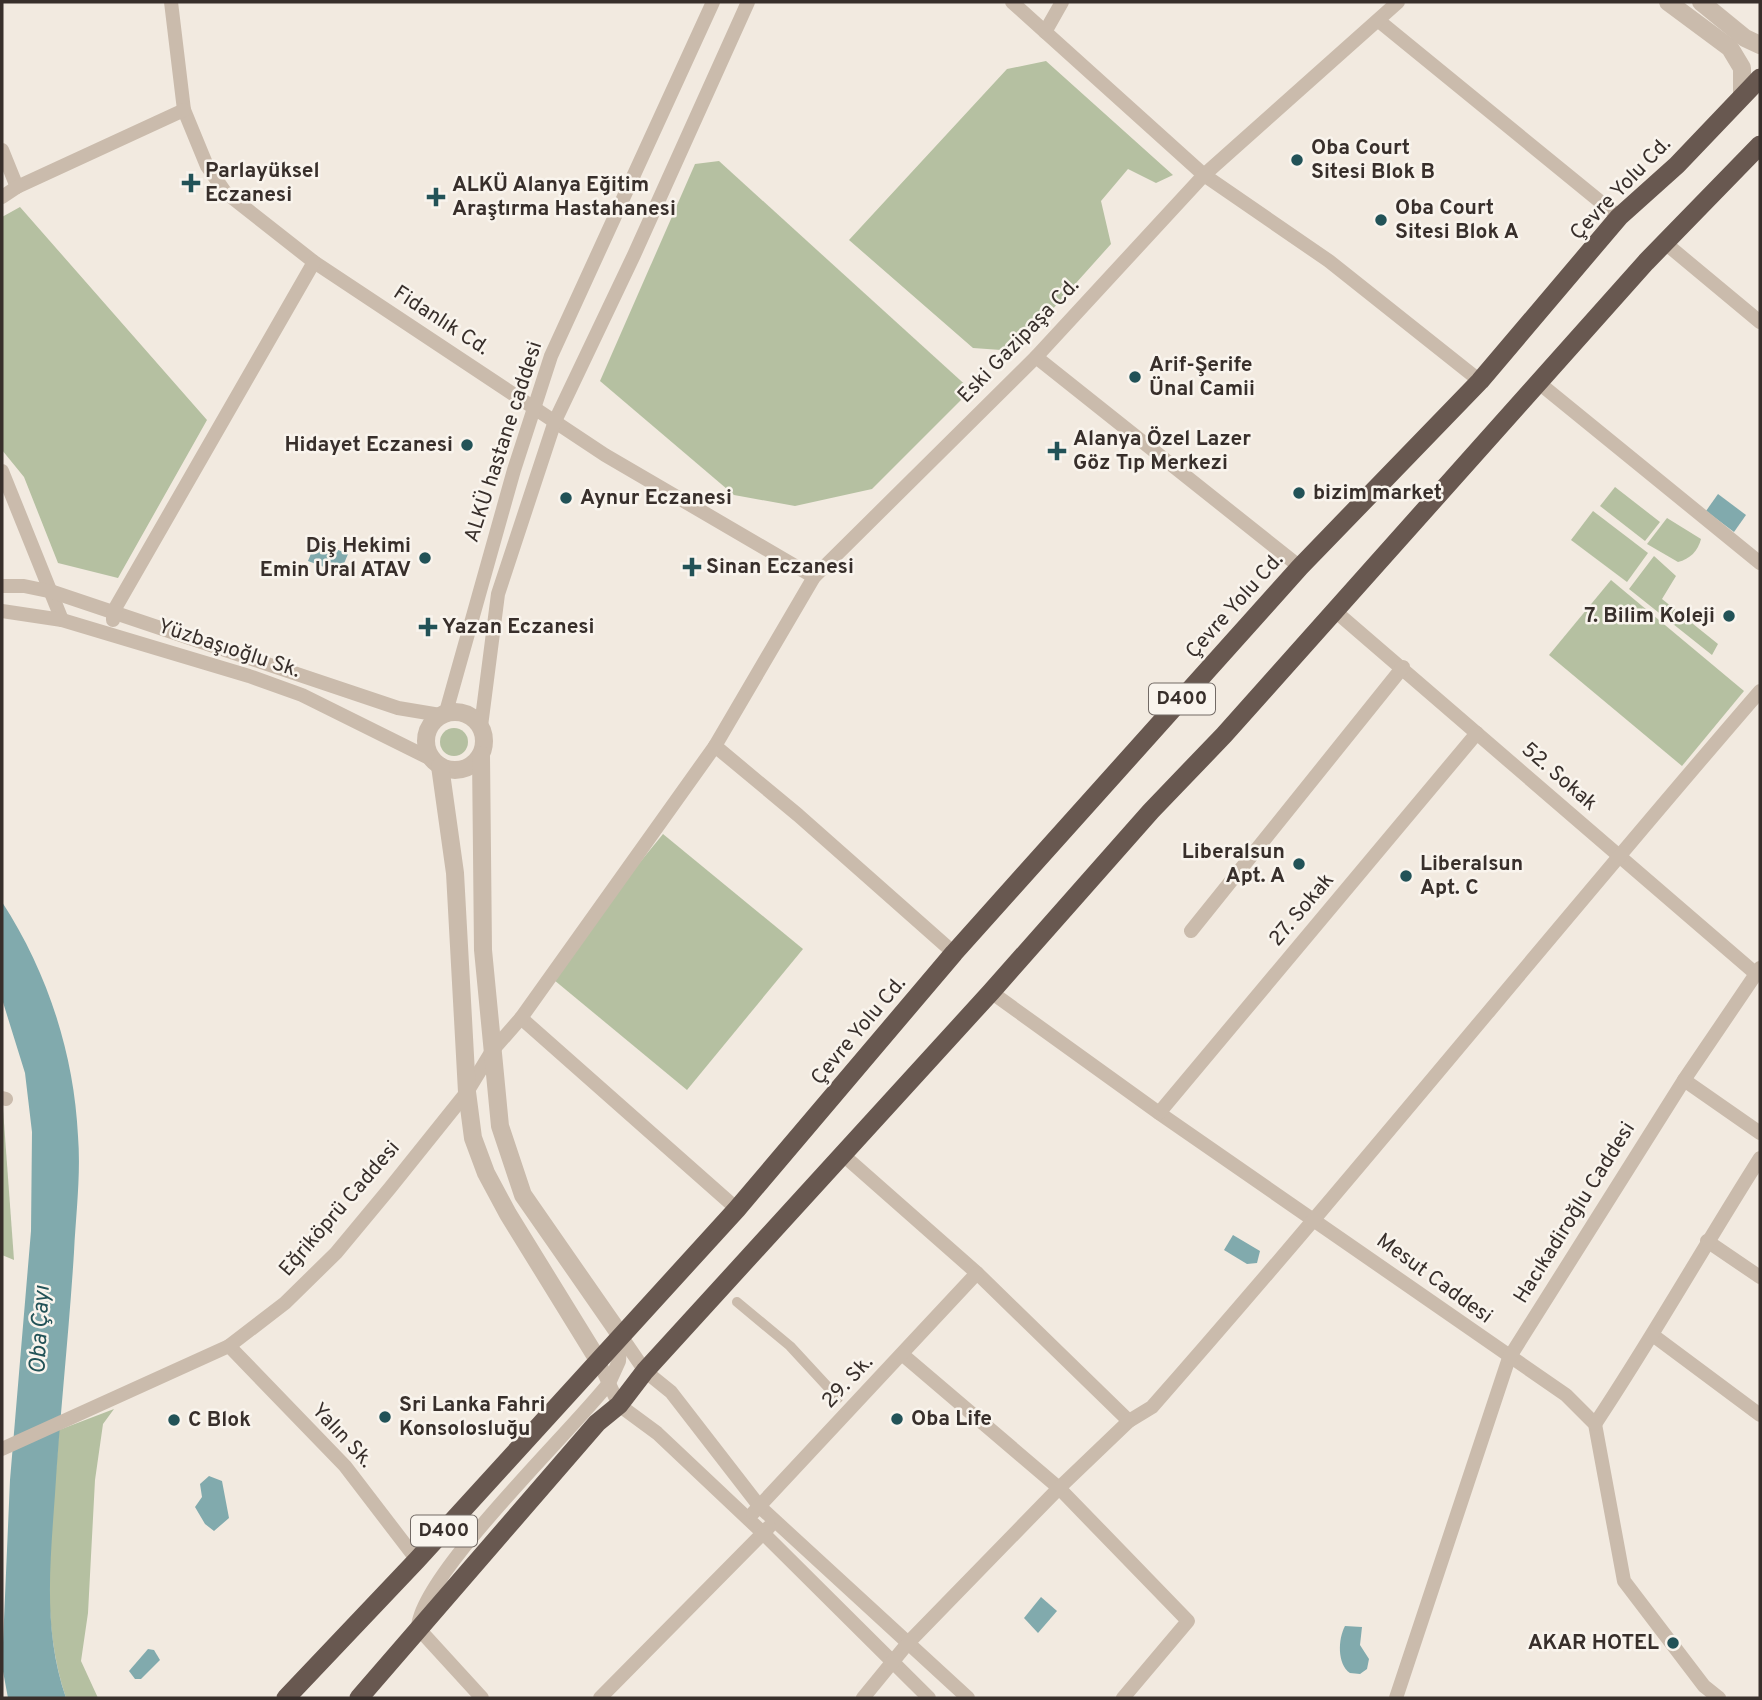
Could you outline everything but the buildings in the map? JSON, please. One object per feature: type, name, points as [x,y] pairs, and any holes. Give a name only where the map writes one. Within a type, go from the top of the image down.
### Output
[{"type":"highway","name":"Çevre Yolu Cd.","points":[[621,1336],[737,1209],[954,953],[1300,567],[1480,381],[1619,217],[1676,165],[1760,78]]},
{"type":"highway","name":"D400","points":[[359,1698],[597,1423],[619,1405],[645,1371],[991,992],[1664,243],[1760,145]]},
{"type":"highway","name":"D400","points":[[286,1698],[417,1560],[621,1336]]},
{"type":"street","name":"Fidanlık Cd.","points":[[171,2],[184,110],[206,166],[225,192],[314,262],[605,455],[814,577]]},
{"type":"street","name":"ALKÜ hastane caddesi","points":[[443,714],[533,407],[551,356],[713,2]]},
{"type":"street","points":[[747,2],[634,255],[555,421],[498,594],[481,726],[484,745],[481,755],[483,950],[500,1126],[523,1195],[645,1371],[671,1392],[760,1507],[968,1698]]},
{"type":"street","points":[[1012,2],[1203,175],[1329,261],[1480,381]]},
{"type":"street","points":[[1045,32],[1062,2]]},
{"type":"street","name":"Eski Gazipaşa Cd.","points":[[520,1018],[715,746],[814,577],[853,535],[1036,357],[1203,175],[1398,2]]},
{"type":"street","points":[[1668,2],[1730,48],[1742,68],[1742,95]]},
{"type":"street","points":[[1701,2],[1745,38],[1760,45]]},
{"type":"street","points":[[1379,21],[1619,217]]},
{"type":"street","points":[[2,197],[17,187],[184,110]]},
{"type":"street","points":[[2,150],[17,187]]},
{"type":"street","points":[[1664,243],[1760,322]]},
{"type":"street","points":[[112,634],[113,612],[314,262]]},
{"type":"street","points":[[1036,357],[1300,567]]},
{"type":"street","points":[[1539,383],[1760,563]]},
{"type":"street","points":[[2,471],[62,620]]},
{"type":"street","name":"Yüzbaşıoğlu Sk.","points":[[2,586],[24,586],[52,592],[398,708],[443,714]]},
{"type":"street","name":"Yüzbaşıoğlu Sk.","points":[[2,611],[62,620],[302,695],[436,763]]},
{"type":"street","name":"52. Sokak","points":[[1335,611],[1403,667],[1618,856],[1758,971]]},
{"type":"street","points":[[1191,931],[1403,667]]},
{"type":"street","points":[[863,1698],[908,1643],[1059,1489],[1129,1421],[1152,1407],[1316,1221],[1618,856],[1760,691]]},
{"type":"street","points":[[481,726],[466,713],[443,714],[430,726],[426,740],[436,763],[455,873],[467,1092],[473,1138],[486,1173],[598,1360],[619,1405],[657,1433],[763,1533],[929,1698]]},
{"type":"street","name":"27. Sokak","points":[[1159,1114],[1477,733]]},
{"type":"street","points":[[715,746],[798,815],[954,953]]},
{"type":"street","points":[[436,763],[449,770],[468,768],[481,755]]},
{"type":"street","name":"Hacıkadiroğlu Caddesi","points":[[1396,1698],[1509,1358],[1684,1080],[1758,971]]},
{"type":"street","name":"Mesut Caddesi","points":[[991,992],[1159,1114],[1566,1395],[1595,1424]]},
{"type":"street","points":[[520,1018],[737,1209]]},
{"type":"street","name":"Eğriköprü Caddesi","points":[[2,1449],[229,1346],[285,1303],[336,1253],[467,1092],[492,1051],[520,1018]]},
{"type":"street","points":[[1684,1080],[1760,1133]]},
{"type":"street","points":[[842,1154],[976,1273],[1129,1421]]},
{"type":"street","points":[[1719,1698],[1704,1686],[1624,1581],[1595,1424],[1654,1336],[1707,1241],[1760,1158]]},
{"type":"street","points":[[1707,1241],[1760,1277]]},
{"type":"street","name":"29. Sk.","points":[[748,1519],[976,1273]]},
{"type":"street","points":[[737,1302],[790,1346],[838,1398]]},
{"type":"street","points":[[482,1698],[418,1628],[419,1615],[427,1598],[473,1536],[609,1383],[620,1361],[621,1336]]},
{"type":"street","points":[[1654,1336],[1760,1415]]},
{"type":"street","name":"Yalın Sk.","points":[[229,1346],[345,1466],[417,1560]]},
{"type":"street","points":[[902,1354],[1059,1489],[1188,1621],[1124,1698]]},
{"type":"street","points":[[609,1383],[645,1371]]},
{"type":"street","points":[[600,1698],[775,1520]]},
{"type":"green space","points":[[1046,61],[1173,175],[1156,183],[1128,169],[1101,201],[1111,244],[1015,351],[973,348],[849,240],[1007,69]]},
{"type":"green space","points":[[719,161],[971,390],[872,489],[795,506],[734,495],[600,381],[695,164]]},
{"type":"green space","points":[[20,207],[207,420],[118,578],[58,563],[24,477],[2,450],[2,217]]},
{"type":"green space","points":[[1615,487],[1660,522],[1645,541],[1600,506]]},
{"type":"green space","points":[[1593,511],[1648,553],[1627,582],[1571,540]]},
{"type":"green space","points":[[1667,518],[1701,539],[1693,554],[1678,562],[1647,544]]},
{"type":"green space","points":[[1654,556],[1676,576],[1662,599],[1718,644],[1712,655],[1629,589]]},
{"type":"green space","points":[[1611,580],[1744,691],[1682,766],[1549,655]]},
{"type":"green space","points":[[454,728],[464,732],[468,742],[464,752],[454,756],[444,752],[440,742],[444,732]]},
{"type":"green space","points":[[663,834],[803,949],[687,1090],[548,975]]},
{"type":"green space","points":[[3,1109],[14,1260],[2,1255]]},
{"type":"green space","points":[[114,1409],[103,1424],[95,1480],[88,1613],[81,1661],[98,1698],[66,1698],[57,1665],[49,1599],[59,1430]]},
{"type":"water","points":[[1718,494],[1746,515],[1734,532],[1706,511]]},
{"type":"water","points":[[316,541],[348,554],[340,573],[308,561]]},
{"type":"water","name":"Oba Çayı","points":[[2,902],[32,956],[55,1014],[71,1074],[78,1136],[78,1194],[50,1572],[54,1648],[66,1698],[8,1698],[2,1666],[10,1480],[31,1231],[32,1132],[25,1073],[2,999]]},
{"type":"water","points":[[1233,1235],[1260,1251],[1257,1263],[1247,1264],[1224,1250]]},
{"type":"water","points":[[209,1476],[222,1481],[229,1518],[214,1531],[205,1524],[195,1507],[202,1497],[200,1484]]},
{"type":"water","points":[[1041,1597],[1057,1611],[1038,1633],[1024,1618]]},
{"type":"water","points":[[1345,1626],[1362,1627],[1360,1645],[1369,1659],[1367,1669],[1360,1674],[1350,1673],[1341,1658],[1340,1644]]},
{"type":"water","points":[[148,1649],[154,1650],[160,1660],[141,1679],[135,1679],[129,1671]]},
{"type":"place","name":"Oba Court Sitesi Blok B","points":[[1297,160]]},
{"type":"place","name":"Parlayüksel Eczanesi","points":[[191,183]]},
{"type":"place","name":"ALKÜ Alanya Eğitim Araştırma Hastahanesi","points":[[436,197]]},
{"type":"place","name":"Oba Court Sitesi Blok A","points":[[1381,220]]},
{"type":"place","name":"Arif-Şerife Ünal Camii","points":[[1135,377]]},
{"type":"place","name":"Hidayet Eczanesi","points":[[467,445]]},
{"type":"place","name":"Alanya Özel Lazer Göz Tıp Merkezi","points":[[1057,451]]},
{"type":"place","name":"bizim market","points":[[1299,493]]},
{"type":"place","name":"Aynur Eczanesi","points":[[566,498]]},
{"type":"place","name":"Diş Hekimi Emin Ural ATAV","points":[[425,558]]},
{"type":"place","name":"Sinan Eczanesi","points":[[692,567]]},
{"type":"place","name":"7. Bilim Koleji","points":[[1729,616]]},
{"type":"place","name":"Yazan Eczanesi","points":[[428,627]]},
{"type":"place","name":"Liberalsun Apt. A","points":[[1299,864]]},
{"type":"place","name":"Liberalsun Apt. C","points":[[1406,876]]},
{"type":"place","name":"Sri Lanka Fahri Konsolosluğu","points":[[385,1417]]},
{"type":"place","name":"Oba Life","points":[[897,1419]]},
{"type":"place","name":"C Blok","points":[[174,1420]]},
{"type":"place","name":"AKAR HOTEL","points":[[1673,1643]]}]
